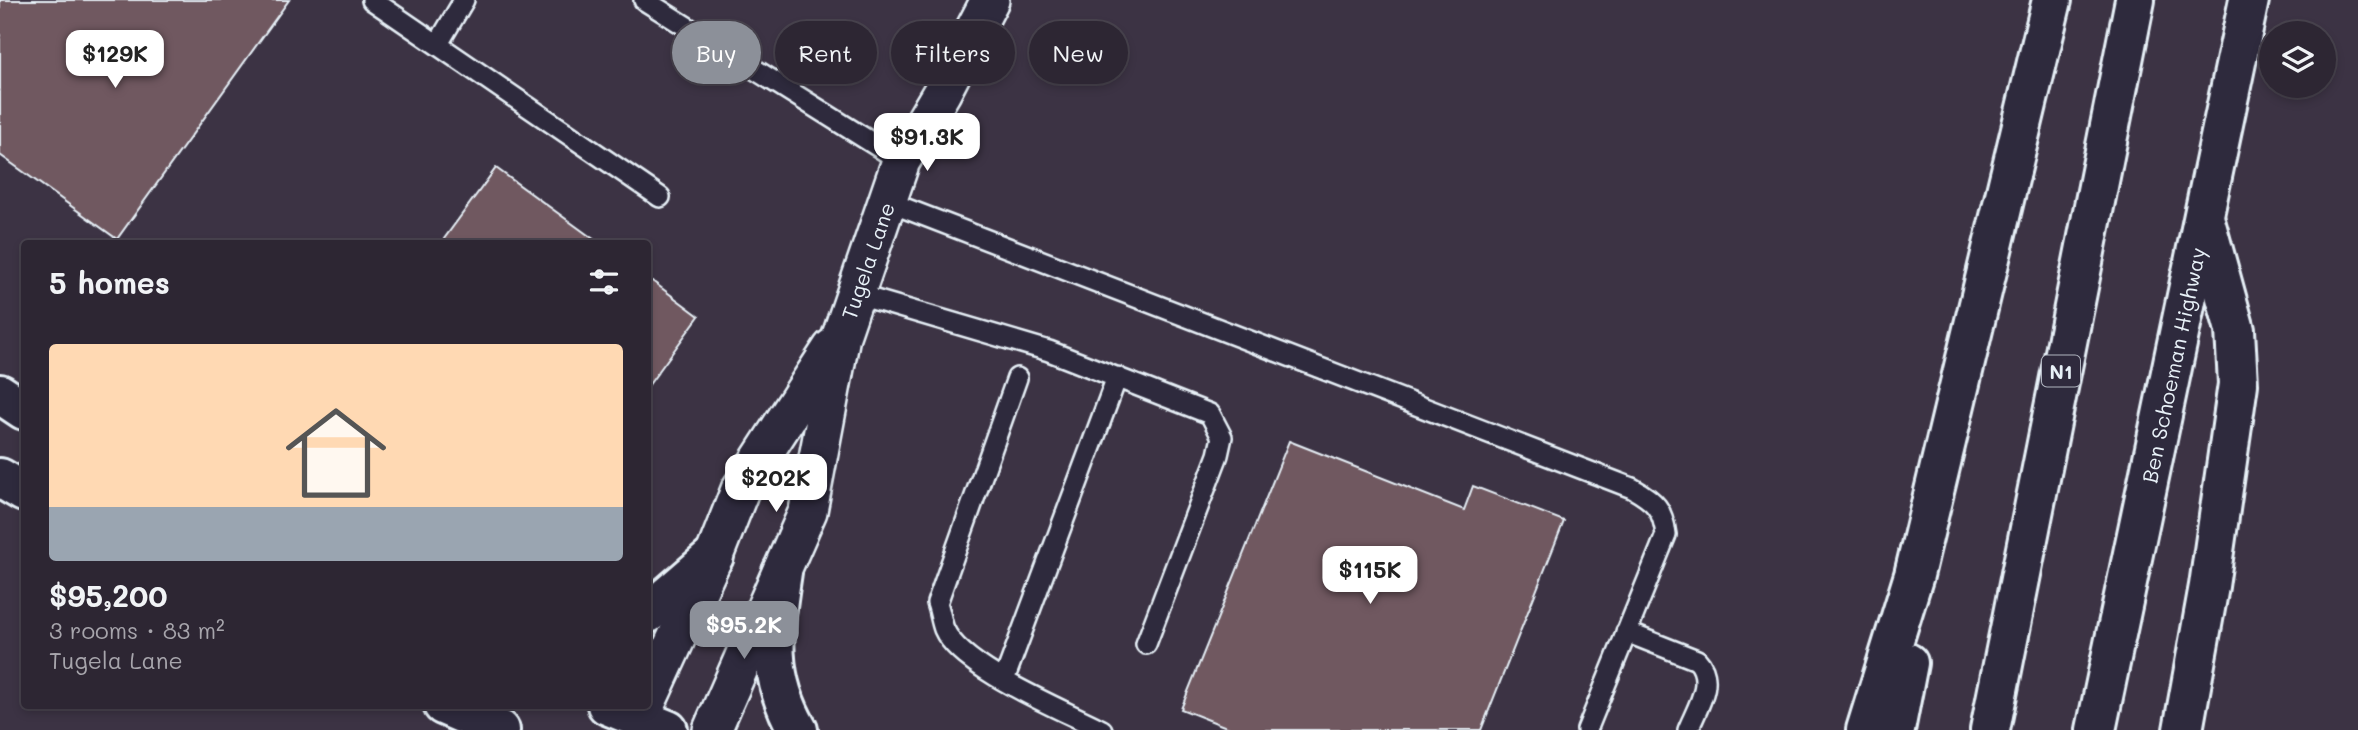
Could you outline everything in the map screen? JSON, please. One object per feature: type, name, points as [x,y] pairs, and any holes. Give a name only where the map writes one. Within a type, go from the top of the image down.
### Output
[{"type":"main road","points":[[1866,730],[1914,575],[2052,0]]},
{"type":"main road","name":"N1","points":[[1990,730],[2135,0]]},
{"type":"main road","name":"Ben Schoeman Highway","points":[[2096,730],[2249,0]]},
{"type":"main road","points":[[2183,730],[2209,586],[2238,383],[2235,330],[2204,219]]},
{"type":"main road","points":[[1895,730],[1963,379]]},
{"type":"main road","points":[[0,394],[21,408]]},
{"type":"main road","points":[[0,478],[21,490]]},
{"type":"main road","points":[[651,610],[714,556]]},
{"type":"main road","points":[[782,572],[773,636],[774,665],[783,700],[798,730]]},
{"type":"main road","points":[[451,709],[487,727]]},
{"type":"street","name":"Tugela Lane","points":[[712,730],[808,511],[841,336],[901,161],[942,92],[990,0]]},
{"type":"street","name":"Tugela Lane","points":[[651,691],[714,556],[740,490],[841,336]]},
{"type":"lane","points":[[372,0],[660,197]]},
{"type":"lane","points":[[438,44],[464,0]]},
{"type":"lane","points":[[644,0],[901,161]]},
{"type":"lane","points":[[886,201],[1632,488],[1655,500],[1663,514],[1666,535],[1587,730]]},
{"type":"lane","points":[[855,294],[1049,351],[1210,414],[1222,437],[1146,644]]},
{"type":"lane","points":[[1004,680],[1117,377]]},
{"type":"lane","points":[[1017,379],[937,603],[944,630],[959,650],[977,666],[1102,730]]},
{"type":"lane","points":[[1626,632],[1697,660],[1703,667],[1706,682],[1688,730]]},
{"type":"building","points":[[0,0],[289,0],[117,239],[0,155]]},
{"type":"building","points":[[496,168],[595,240],[443,240]]},
{"type":"building","points":[[651,280],[699,316],[651,382]]},
{"type":"building","points":[[1289,441],[1464,510],[1473,486],[1564,521],[1481,730],[1234,730],[1181,709]]}]
